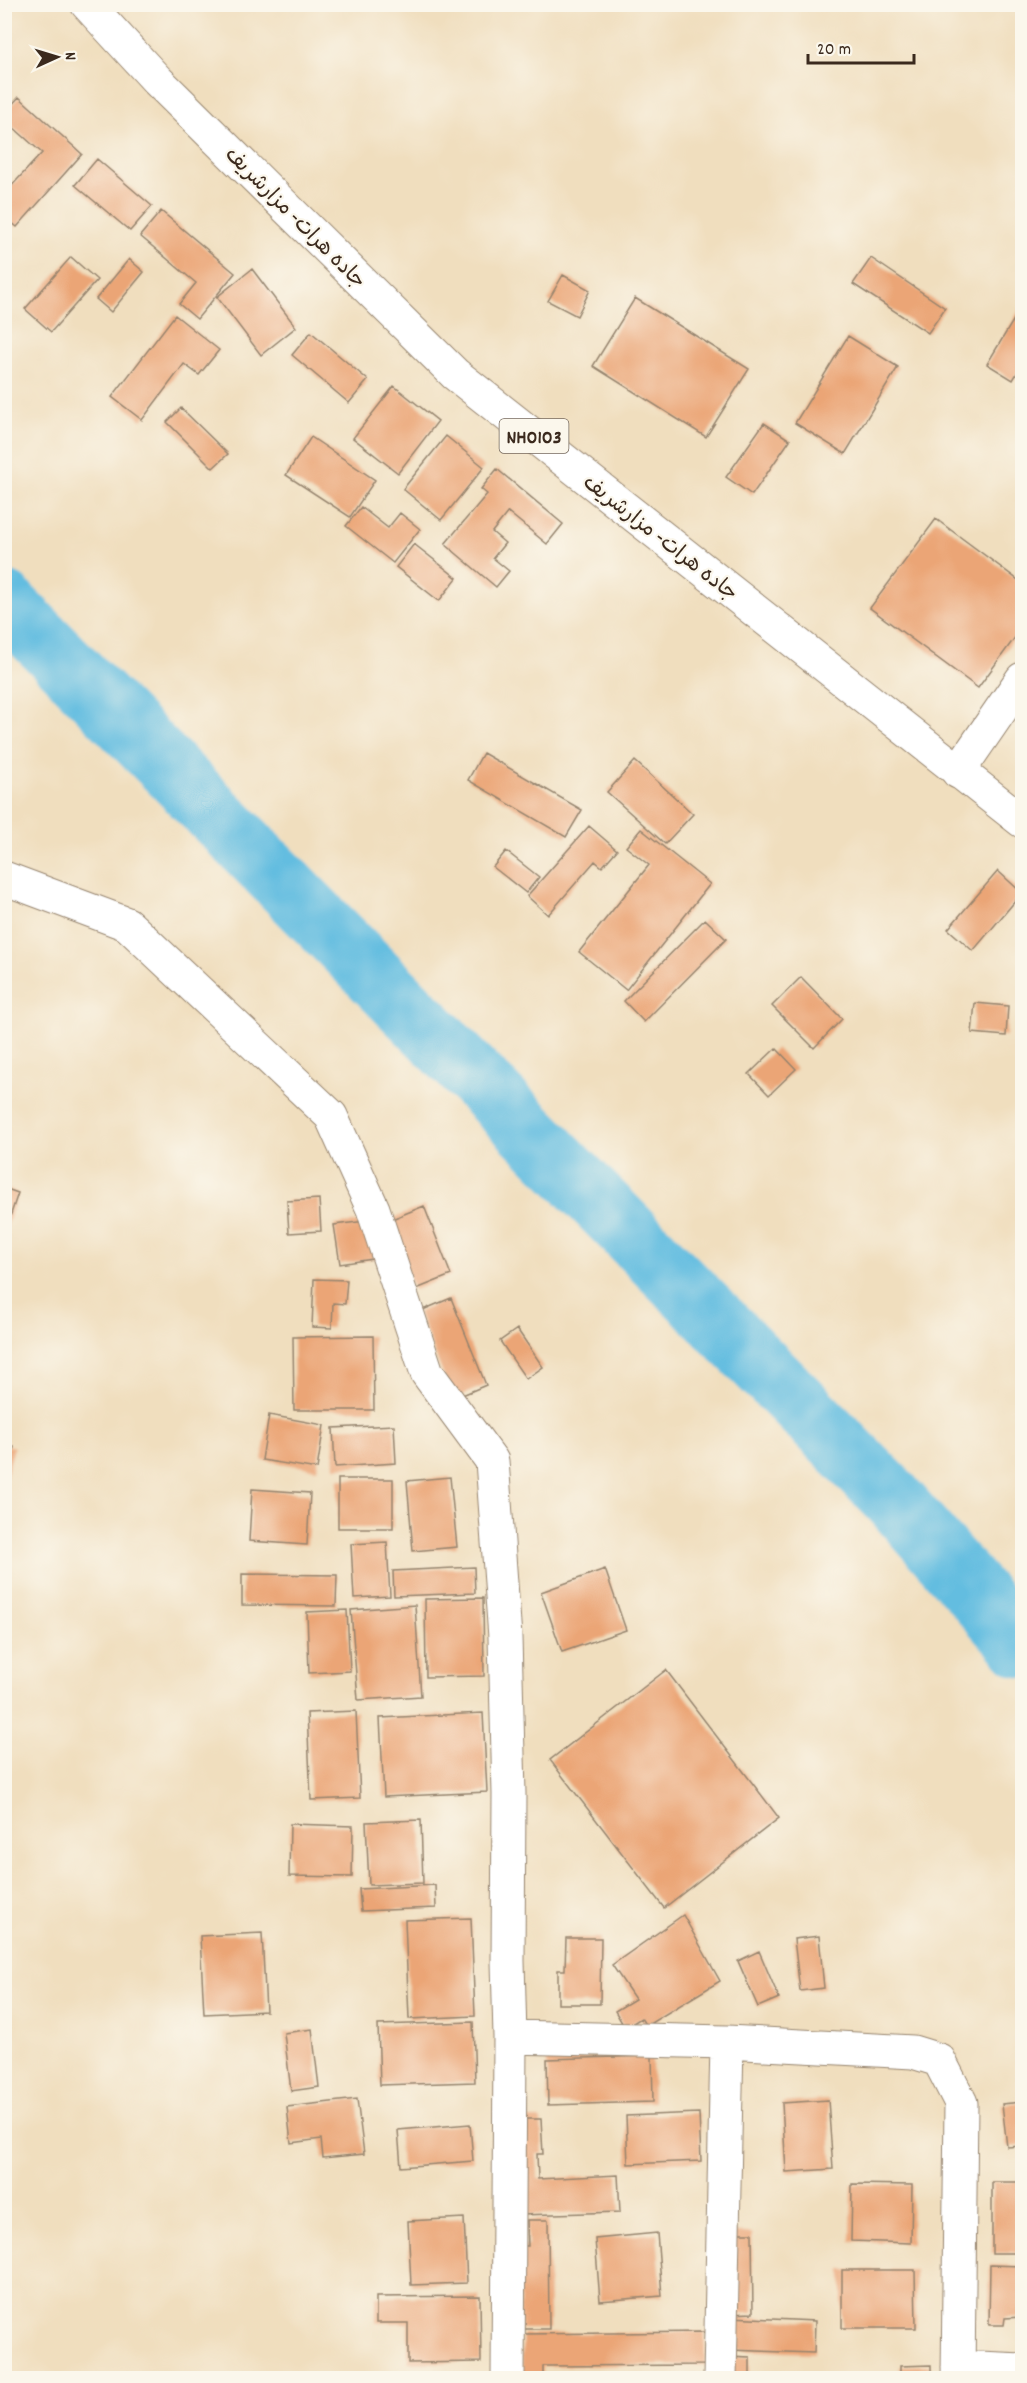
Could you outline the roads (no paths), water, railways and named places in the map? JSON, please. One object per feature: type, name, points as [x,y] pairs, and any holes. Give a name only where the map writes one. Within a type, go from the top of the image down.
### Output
[{"type":"main road","name":"جاده هرات- مزارشریف","points":[[87,4],[157,80],[455,374],[1023,821]]},
{"type":"main road","points":[[958,772],[1023,679]]},
{"type":"main road","points":[[4,878],[127,924],[331,1116],[373,1209],[427,1373],[492,1461],[505,1659],[509,1794],[508,2379]]},
{"type":"main road","points":[[510,2037],[727,2042],[913,2052],[939,2060],[961,2103],[958,2373],[1023,2370]]},
{"type":"main road","points":[[720,2379],[727,2042]]},
{"type":"waterway","points":[[4,602],[892,1498],[1022,1646]]}]
